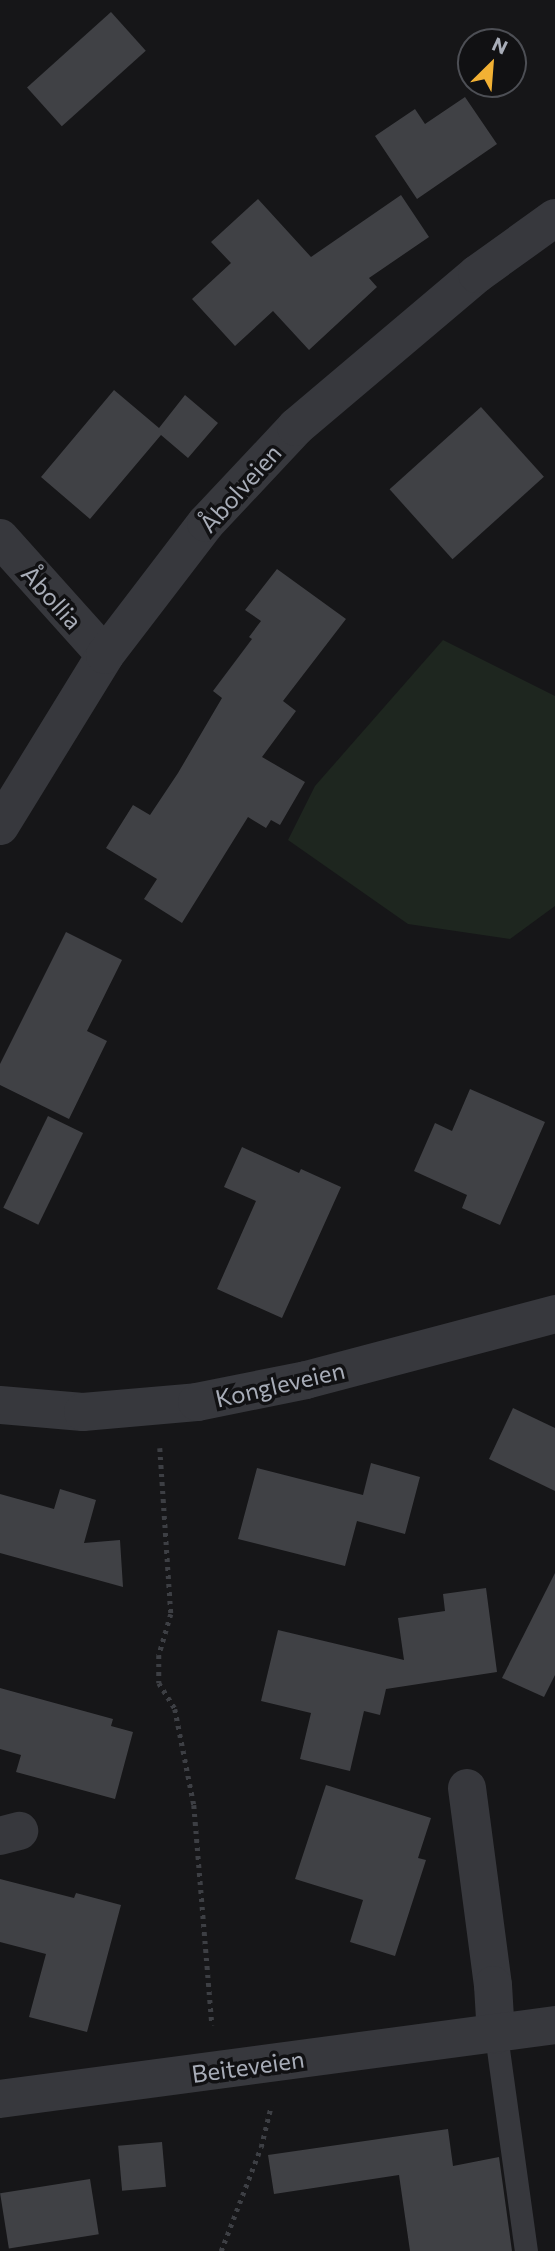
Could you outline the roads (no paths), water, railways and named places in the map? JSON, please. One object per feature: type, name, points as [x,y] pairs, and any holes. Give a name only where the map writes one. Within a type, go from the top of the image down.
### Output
[{"type":"street","name":"Åbolveien","points":[[0,826],[105,655],[206,523],[296,427],[477,274],[555,218]]},
{"type":"street","name":"Åbollia","points":[[0,538],[105,655]]},
{"type":"street","name":"Kongleveien","points":[[0,1405],[83,1412],[153,1408],[306,1380],[555,1314]]},
{"type":"street","points":[[467,1788],[494,1984],[496,2035]]},
{"type":"street","name":"Beiteveien","points":[[0,2099],[496,2035],[555,2025]]},
{"type":"lane","points":[[496,2035],[526,2251]]}]
